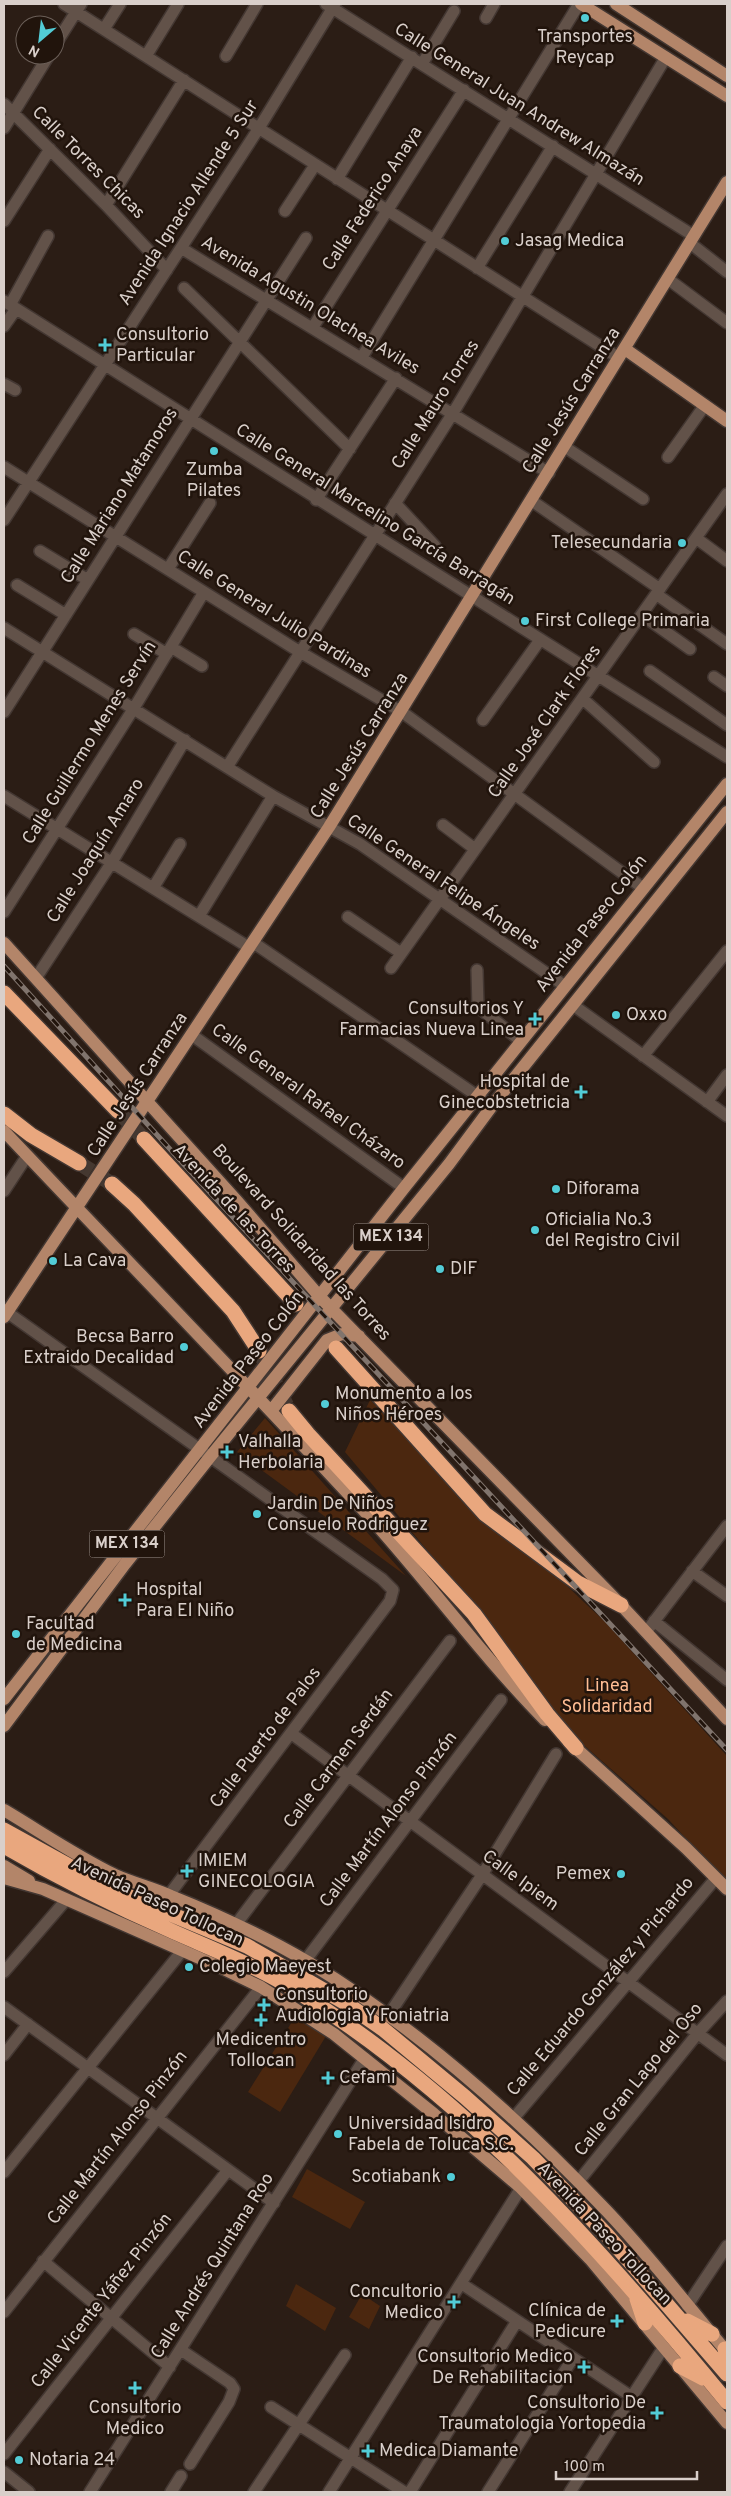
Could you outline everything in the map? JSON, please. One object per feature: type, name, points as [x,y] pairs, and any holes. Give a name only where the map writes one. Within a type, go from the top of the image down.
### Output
[{"type":"highway","points":[[4,993],[118,1111]]},
{"type":"highway","points":[[4,1114],[30,1135],[79,1163]]},
{"type":"highway","name":"Avenida de las Torres","points":[[144,1139],[296,1304]]},
{"type":"highway","points":[[112,1184],[134,1204],[234,1311],[259,1351]]},
{"type":"highway","name":"Boulevard Solidaridad las Torres","points":[[336,1348],[486,1514],[578,1583],[621,1605]]},
{"type":"highway","points":[[289,1411],[474,1614],[547,1714],[576,1748]]},
{"type":"highway","name":"Avenida Paseo Tollocan","points":[[4,1830],[111,1889],[247,1946],[344,2002],[382,2030],[465,2097],[533,2158],[683,2312],[727,2374]]},
{"type":"highway","name":"Avenida Paseo Tollocan","points":[[4,1846],[102,1900],[240,1961],[281,1982],[320,2006],[405,2070],[523,2174],[634,2290],[727,2402]]},
{"type":"highway","points":[[634,2290],[644,2323]]},
{"type":"highway","points":[[683,2312],[712,2334]]},
{"type":"highway","points":[[680,2366],[710,2382]]},
{"type":"main road","points":[[580,4],[727,96]]},
{"type":"main road","points":[[616,4],[727,76]]},
{"type":"main road","name":"Calle Jesús Carranza","points":[[5,1313],[252,946],[329,827],[402,712],[727,182]]},
{"type":"main road","points":[[622,354],[705,405],[727,422]]},
{"type":"main road","name":"Avenida Paseo Colón","points":[[206,1453],[249,1387],[404,1188],[727,784]]},
{"type":"main road","name":"Avenida Paseo Colón","points":[[4,1699],[121,1560],[206,1453],[259,1397],[332,1310],[683,866],[725,820]]},
{"type":"main road","points":[[669,855],[683,866]]},
{"type":"main road","name":"Boulevard Solidaridad las Torres","points":[[4,943],[148,1102],[320,1298],[621,1605],[727,1719]]},
{"type":"main road","points":[[4,1131],[259,1397],[368,1515],[512,1685],[576,1748],[727,1888]]},
{"type":"main road","points":[[433,1153],[449,1164]]},
{"type":"main road","points":[[271,1411],[321,1345],[342,1334],[359,1336]]},
{"type":"main road","name":"Avenida Paseo Colón","points":[[4,1726],[121,1560]]},
{"type":"main road","name":"Avenida Paseo Tollocan","points":[[4,1810],[74,1854],[118,1876],[237,1923],[347,1986],[388,2016],[513,2119],[578,2182],[625,2231],[683,2312]]},
{"type":"main road","points":[[4,1815],[51,1846],[74,1854]]},
{"type":"main road","points":[[4,1866],[43,1889]]},
{"type":"main road","name":"Avenida Paseo Tollocan","points":[[4,1878],[43,1889],[261,1987],[334,2034],[521,2188],[590,2260],[727,2423]]},
{"type":"main road","points":[[712,2334],[727,2352]]},
{"type":"street","points":[[64,4],[78,8],[104,29],[523,298],[622,354]]},
{"type":"street","points":[[104,29],[120,4]]},
{"type":"street","points":[[146,56],[178,4]]},
{"type":"street","points":[[226,56],[257,4]]},
{"type":"street","points":[[486,18],[494,4]]},
{"type":"street","points":[[362,357],[580,4]]},
{"type":"street","name":"Calle General Juan Andrew Almazán","points":[[331,5],[597,174],[692,240],[727,272]]},
{"type":"street","name":"Avenida Ignacio Allende 5 Sur","points":[[4,520],[258,128],[331,5]]},
{"type":"street","points":[[65,29],[78,8]]},
{"type":"street","points":[[337,179],[417,60],[454,11]]},
{"type":"street","name":"Calle Mauro Torres","points":[[227,767],[452,413],[523,298],[666,57]]},
{"type":"street","points":[[4,128],[43,65]]},
{"type":"street","points":[[106,205],[184,80]]},
{"type":"street","name":"Calle Federico Anaya","points":[[313,327],[464,90]]},
{"type":"street","name":"Calle Torres Chicas","points":[[4,104],[106,205],[167,270]]},
{"type":"street","points":[[477,268],[553,146]]},
{"type":"street","points":[[4,221],[50,149]]},
{"type":"street","points":[[285,211],[315,165]]},
{"type":"street","points":[[4,326],[10,305],[48,236]]},
{"type":"street","name":"Calle Mariano Matamoros","points":[[4,712],[44,652],[114,536],[306,238]]},
{"type":"street","name":"Avenida Agustin Olachea Aviles","points":[[181,248],[549,472]]},
{"type":"street","points":[[668,279],[727,323]]},
{"type":"street","points":[[184,288],[350,449]]},
{"type":"street","name":"Calle General Marcelino García Barragán","points":[[10,305],[316,500],[727,757]]},
{"type":"street","points":[[316,500],[396,378]]},
{"type":"street","points":[[4,384],[15,390]]},
{"type":"street","points":[[668,457],[705,405]]},
{"type":"street","points":[[565,447],[643,498]]},
{"type":"street","name":"Calle General Julio Pardinas","points":[[4,467],[300,652],[402,712],[643,888]]},
{"type":"street","name":"Calle José Clark Flores","points":[[391,968],[475,849],[516,795],[727,494]]},
{"type":"street","points":[[532,501],[727,644]]},
{"type":"street","points":[[168,569],[210,503]]},
{"type":"street","points":[[396,503],[435,546]]},
{"type":"street","points":[[696,538],[727,561]]},
{"type":"street","points":[[40,551],[88,580]]},
{"type":"street","points":[[17,585],[66,615]]},
{"type":"street","name":"Calle Guillermo Menes Servín","points":[[4,912],[134,708],[204,592]]},
{"type":"street","points":[[642,614],[690,649]]},
{"type":"street","name":"Calle General Felipe Ángeles","points":[[4,628],[273,796],[360,844],[565,986]]},
{"type":"street","points":[[134,634],[202,666]]},
{"type":"street","points":[[483,720],[540,640]]},
{"type":"street","points":[[650,671],[727,725]]},
{"type":"street","points":[[714,677],[727,686]]},
{"type":"street","points":[[583,699],[654,762]]},
{"type":"street","name":"Calle Joaquín Amaro","points":[[36,978],[112,862],[185,740]]},
{"type":"street","points":[[4,796],[199,916],[252,946],[492,1106]]},
{"type":"street","points":[[199,916],[273,796]]},
{"type":"street","points":[[443,825],[475,849]]},
{"type":"street","points":[[153,888],[180,844]]},
{"type":"street","points":[[348,917],[401,953]]},
{"type":"street","points":[[643,1056],[727,951]]},
{"type":"street","points":[[477,970],[478,1007],[521,1041]]},
{"type":"street","points":[[573,1005],[727,1116]]},
{"type":"street","name":"Calle General Rafael Cházaro","points":[[192,1035],[404,1188]]},
{"type":"street","points":[[708,1102],[727,1075]]},
{"type":"street","points":[[4,1191],[27,1156]]},
{"type":"street","points":[[5,1313],[206,1453]]},
{"type":"street","name":"Calle Puerto de Palos","points":[[169,1895],[292,1734],[390,1601],[392,1590],[382,1579],[206,1453]]},
{"type":"street","points":[[646,1632],[727,1526]]},
{"type":"street","points":[[692,1571],[727,1596]]},
{"type":"street","points":[[654,1621],[727,1680]]},
{"type":"street","name":"Calle Carmen Serdán","points":[[237,1923],[450,1640]]},
{"type":"street","name":"Calle Martín Alonso Pinzón","points":[[305,1961],[409,1820],[501,1700]]},
{"type":"street","name":"Calle Ipiem","points":[[292,1734],[727,2055]]},
{"type":"street","points":[[388,2016],[482,1875],[556,1754]]},
{"type":"street","name":"Calle Eduardo González y Pichardo","points":[[513,2119],[716,1878]]},
{"type":"street","points":[[4,1972],[66,1900]]},
{"type":"street","points":[[4,2172],[182,1951]]},
{"type":"street","name":"Calle Martín Alonso Pinzón","points":[[4,2312],[156,2117],[261,1987]]},
{"type":"street","name":"Calle Gran Lago del Oso","points":[[578,2182],[698,2033],[727,2000]]},
{"type":"street","points":[[4,2006],[274,2203]]},
{"type":"street","points":[[4,2055],[28,2024]]},
{"type":"street","name":"Calle Andrés Quintana Roo","points":[[90,2492],[365,2058]]},
{"type":"street","name":"Calle Vicente Yáñez Pinzón","points":[[4,2454],[228,2170]]},
{"type":"street","points":[[329,2492],[521,2188]]},
{"type":"street","points":[[683,2312],[727,2246]]},
{"type":"street","points":[[43,2261],[170,2367]]},
{"type":"street","points":[[462,2284],[632,2397]]},
{"type":"street","points":[[410,2492],[517,2321]]},
{"type":"street","points":[[570,2492],[664,2347]]},
{"type":"street","points":[[181,2350],[230,2383],[234,2389],[229,2402],[190,2464]]},
{"type":"street","points":[[254,2492],[345,2354]]},
{"type":"street","points":[[488,2492],[574,2358]]},
{"type":"street","points":[[270,2407],[404,2492]]},
{"type":"street","points":[[4,2472],[29,2492]]},
{"type":"street","points":[[171,2492],[181,2476]]},
{"type":"green space","name":"Linea Solidaridad","points":[[370,1400],[604,1621],[727,1756],[727,1883],[668,1819],[578,1740],[544,1699],[510,1649],[345,1452]]},
{"type":"green space","points":[[265,1418],[406,1576],[237,1452]]},
{"type":"green space","points":[[295,2017],[326,2036],[280,2112],[248,2092]]},
{"type":"green space","points":[[307,2169],[365,2202],[350,2229],[292,2197]]},
{"type":"green space","points":[[296,2284],[336,2308],[325,2331],[286,2306]]},
{"type":"green space","points":[[362,2294],[380,2306],[369,2329],[349,2317]]},
{"type":"tunnel","points":[[118,1111],[144,1139]]},
{"type":"tunnel","points":[[79,1163],[112,1184]]},
{"type":"tunnel","points":[[259,1351],[288,1408]]},
{"type":"railway","points":[[4,966],[178,1158],[727,1750]]},
{"type":"place","name":"Transportes Reycap","points":[[585,18]]},
{"type":"place","name":"Jasag Medica","points":[[505,241]]},
{"type":"place","name":"Consultorio Particular","points":[[105,345]]},
{"type":"place","name":"Zumba Pilates","points":[[214,451]]},
{"type":"place","name":"Telesecundaria","points":[[682,543]]},
{"type":"place","name":"First College Primaria","points":[[525,621]]},
{"type":"place","name":"Oxxo","points":[[616,1015]]},
{"type":"place","name":"Consultorios Y Farmacias Nueva Linea","points":[[535,1019]]},
{"type":"place","name":"Hospital de Ginecobstetricia","points":[[581,1092]]},
{"type":"place","name":"Diforama","points":[[556,1189]]},
{"type":"place","name":"Oficialia No.3 del Registro Civil","points":[[535,1230]]},
{"type":"place","name":"La Cava","points":[[53,1261]]},
{"type":"place","name":"DIF","points":[[440,1269]]},
{"type":"place","name":"Becsa Barro Extraido Decalidad","points":[[184,1347]]},
{"type":"place","name":"Monumento a los Niños Héroes","points":[[325,1404]]},
{"type":"place","name":"Valhalla Herbolaria","points":[[227,1452]]},
{"type":"place","name":"Jardin De Niños Consuelo Rodriguez","points":[[257,1514]]},
{"type":"place","name":"Hospital Para El Niño","points":[[125,1600]]},
{"type":"place","name":"Facultad de Medicina","points":[[16,1634]]},
{"type":"place","name":"IMIEM GINECOLOGIA","points":[[187,1871]]},
{"type":"place","name":"Pemex","points":[[621,1874]]},
{"type":"place","name":"Colegio Maeyest","points":[[189,1967]]},
{"type":"place","name":"Consultorio Audiologia Y Foniatria","points":[[264,2005]]},
{"type":"place","name":"Medicentro Tollocan","points":[[261,2020]]},
{"type":"place","name":"Cefami","points":[[328,2078]]},
{"type":"place","name":"Universidad Isidro Fabela de Toluca S.C.","points":[[338,2134]]},
{"type":"place","name":"Scotiabank","points":[[451,2177]]},
{"type":"place","name":"Concultorio Medico","points":[[454,2302]]},
{"type":"place","name":"Clínica de Pedicure","points":[[617,2321]]},
{"type":"place","name":"Consultorio Medico De Rehabilitacion","points":[[584,2367]]},
{"type":"place","name":"Consultorio Medico","points":[[135,2388]]},
{"type":"place","name":"Consultorio De Traumatologia Yortopedia","points":[[657,2413]]},
{"type":"place","name":"Medica Diamante","points":[[368,2451]]},
{"type":"place","name":"Notaria 24","points":[[19,2460]]}]
